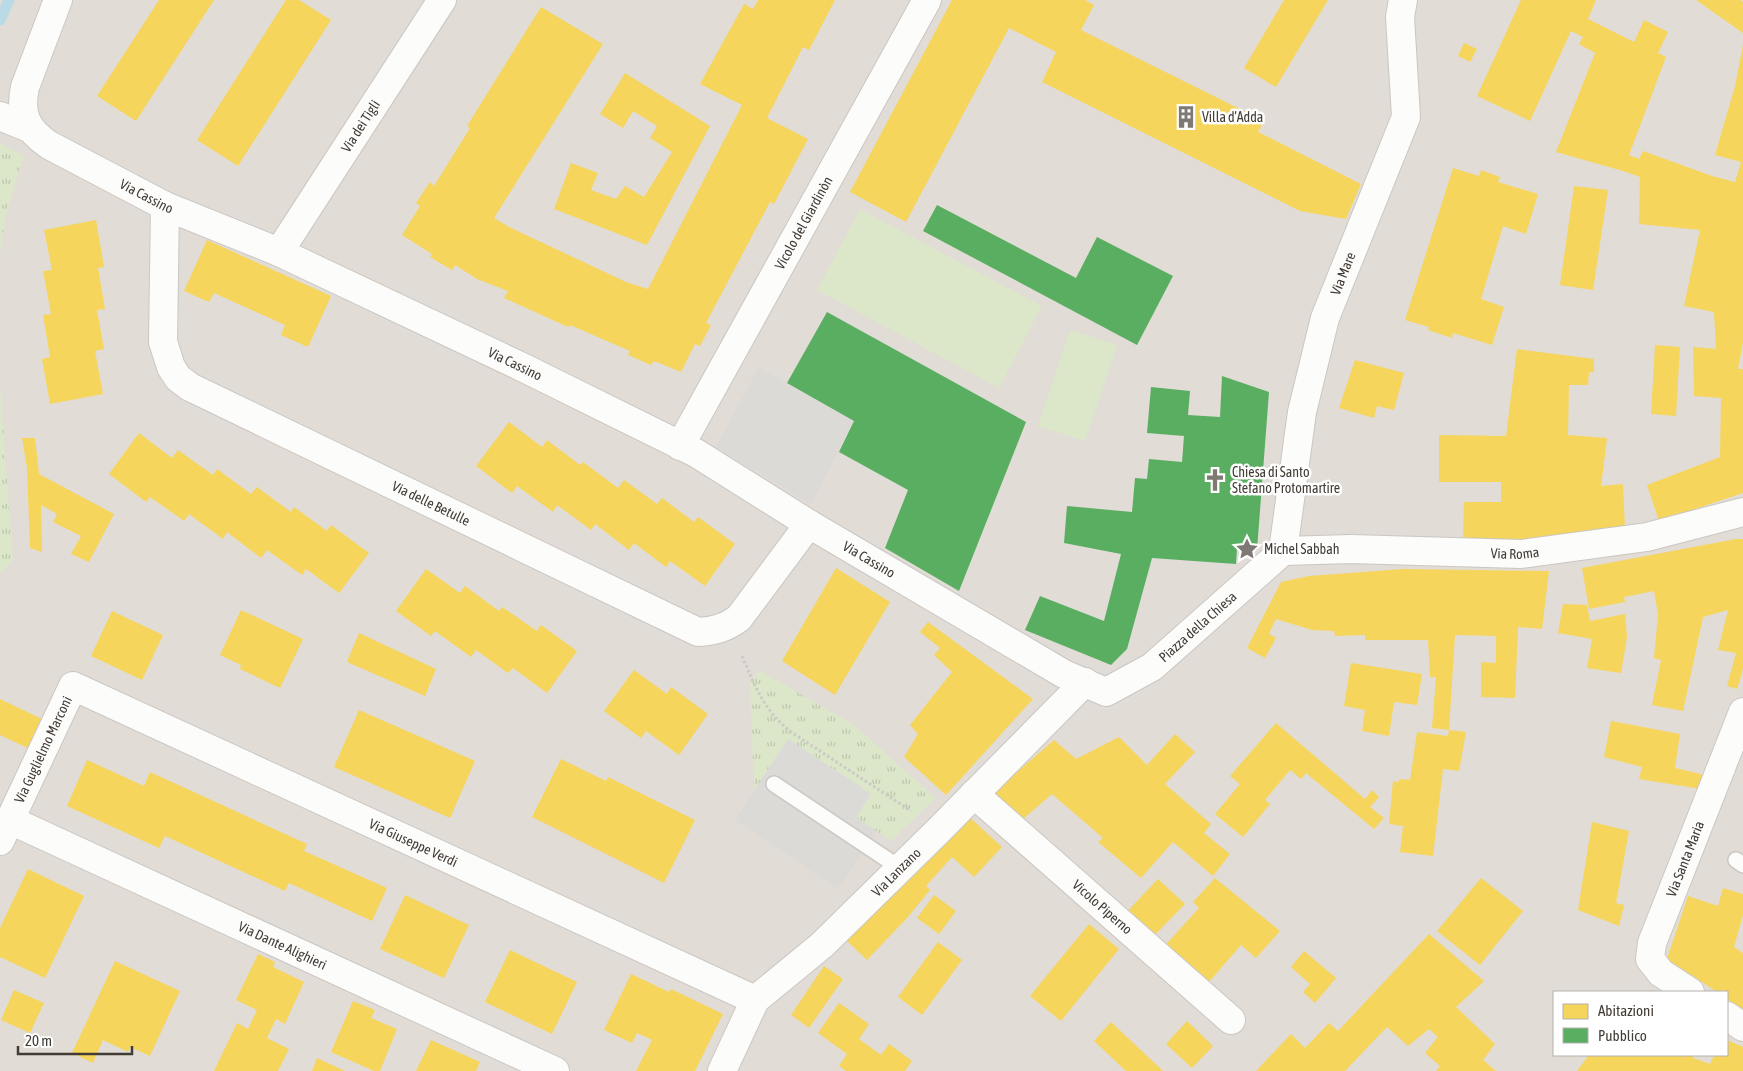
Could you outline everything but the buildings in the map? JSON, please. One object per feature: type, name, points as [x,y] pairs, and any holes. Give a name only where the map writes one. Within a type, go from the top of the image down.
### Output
[{"type":"street","points":[[29,128],[22,100],[25,87],[58,0]]},
{"type":"street","name":"Via dei Tigli","points":[[279,252],[442,0]]},
{"type":"street","name":"Vicolo del Giardinòn","points":[[680,446],[927,0]]},
{"type":"street","name":"Via Mare","points":[[1283,551],[1302,412],[1325,318],[1406,117],[1400,17],[1403,0]]},
{"type":"street","name":"Via Cassino","points":[[0,116],[29,128],[50,145],[165,206],[279,252],[522,367],[696,454],[809,524],[1064,674],[1095,687]]},
{"type":"street","name":"Via delle Betulle","points":[[165,206],[163,342],[171,367],[178,378],[190,387],[698,632],[713,631],[729,625],[739,618],[809,524]]},
{"type":"street","name":"Via Roma","points":[[1283,551],[1351,549],[1521,554],[1647,537],[1743,512]]},
{"type":"street","name":"Piazza della Chiesa","points":[[1095,687],[1152,667],[1283,551]]},
{"type":"street","name":"Via Guglielmo Marconi","points":[[5,830],[73,686]]},
{"type":"street","name":"Via Giuseppe Verdi","points":[[73,686],[755,1000]]},
{"type":"street","name":"Via Lanzano","points":[[722,1071],[755,1000],[822,945],[974,794],[1095,687]]},
{"type":"street","name":"Via Santa Maria","points":[[1688,991],[1661,973],[1650,959],[1652,944],[1743,712]]},
{"type":"street","name":"Vicolo Piperno","points":[[974,794],[1231,1020]]},
{"type":"street","name":"Via Dante Alighieri","points":[[5,830],[555,1071]]},
{"type":"street","points":[[1728,1017],[1743,1027]]},
{"type":"lane","points":[[774,784],[900,868]]},
{"type":"path","points":[[729,625],[756,688],[766,707],[777,721],[790,732],[939,830]]},
{"type":"shaded area","points":[[0,0],[1743,0],[1743,1071],[0,1071]]},
{"type":"shaded area","points":[[759,367],[854,421],[811,504],[716,447]]},
{"type":"shaded area","points":[[788,739],[871,794],[856,817],[876,831],[838,889],[735,820]]},
{"type":"green space","points":[[0,143],[24,156],[6,214],[0,254]]},
{"type":"green space","points":[[860,209],[1042,306],[999,388],[817,290]]},
{"type":"green space","points":[[1070,330],[1117,345],[1085,441],[1038,426]]},
{"type":"green space","points":[[0,385],[13,560],[0,574]]},
{"type":"green space","points":[[759,670],[853,724],[936,798],[891,841],[856,817],[871,794],[788,739],[754,791],[750,684]]},
{"type":"waterway","points":[[0,20],[9,0]]},
{"type":"place","name":"Villa d’Adda","points":[[1186,117]]},
{"type":"place","name":"Chiesa di Santo Stefano Protomartire","points":[[1215,480]]},
{"type":"place","name":"Michel Sabbah","points":[[1247,549]]}]
